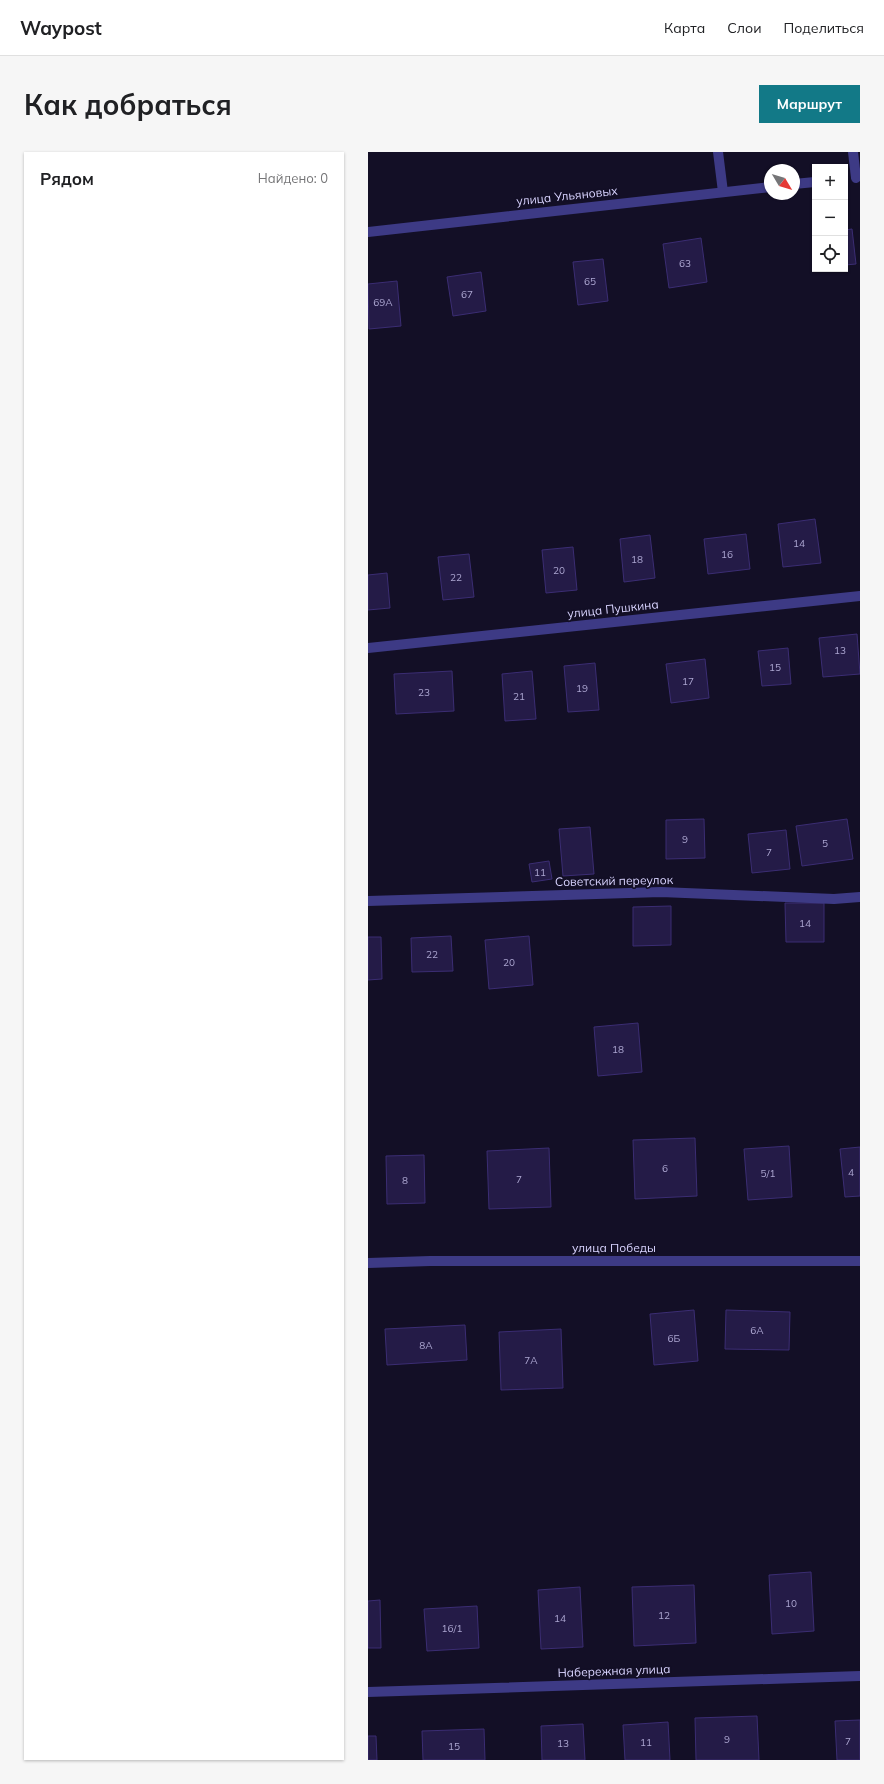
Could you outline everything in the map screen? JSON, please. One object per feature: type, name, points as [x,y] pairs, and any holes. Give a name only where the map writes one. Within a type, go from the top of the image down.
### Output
[{"type":"street","points":[[718,152],[722,192]]},
{"type":"street","points":[[848,179],[858,178],[853,152]]},
{"type":"street","points":[[800,183],[812,182]]},
{"type":"street","name":"улица Ульяновых","points":[[368,232],[764,188]]},
{"type":"street","name":"улица Пушкина","points":[[368,648],[860,596]]},
{"type":"street","name":"Советский переулок","points":[[368,901],[661,892],[834,898],[860,897]]},
{"type":"street","name":"улица Победы","points":[[368,1263],[430,1261],[860,1261]]},
{"type":"street","name":"Набережная улица","points":[[368,1692],[860,1676]]},
{"type":"building","points":[[852,229],[856,264],[848,265],[848,230]]},
{"type":"building","points":[[701,238],[707,282],[669,288],[663,244]]},
{"type":"building","points":[[603,259],[608,301],[578,305],[573,262]]},
{"type":"building","points":[[481,272],[486,311],[453,316],[447,277]]},
{"type":"building","points":[[397,281],[401,326],[369,329],[368,284]]},
{"type":"building","points":[[815,519],[821,563],[783,567],[778,524]]},
{"type":"building","points":[[746,534],[750,569],[708,574],[704,539]]},
{"type":"building","points":[[650,535],[655,578],[624,582],[620,539]]},
{"type":"building","points":[[573,547],[577,590],[546,593],[542,550]]},
{"type":"building","points":[[469,554],[474,597],[443,600],[438,557]]},
{"type":"building","points":[[387,573],[390,608],[368,610],[368,575]]},
{"type":"building","points":[[857,634],[860,674],[823,677],[819,638]]},
{"type":"building","points":[[788,648],[791,684],[762,686],[758,651]]},
{"type":"building","points":[[705,659],[709,698],[671,703],[666,664]]},
{"type":"building","points":[[595,663],[599,710],[568,712],[564,666]]},
{"type":"building","points":[[452,671],[454,711],[396,714],[394,674]]},
{"type":"building","points":[[532,671],[536,719],[505,721],[502,674]]},
{"type":"building","points":[[704,819],[705,858],[666,859],[666,820]]},
{"type":"building","points":[[847,819],[853,859],[802,866],[796,826]]},
{"type":"building","points":[[590,827],[594,874],[563,876],[559,829]]},
{"type":"building","points":[[786,830],[790,869],[752,873],[748,834]]},
{"type":"building","points":[[549,861],[552,879],[532,882],[529,864]]},
{"type":"building","points":[[785,903],[824,903],[824,942],[786,942]]},
{"type":"building","points":[[671,906],[671,945],[633,946],[633,907]]},
{"type":"building","points":[[451,936],[453,971],[412,972],[411,938]]},
{"type":"building","points":[[529,936],[533,985],[489,989],[485,940]]},
{"type":"building","points":[[368,937],[381,937],[382,979],[368,980]]},
{"type":"building","points":[[638,1023],[642,1072],[598,1076],[594,1027]]},
{"type":"building","points":[[695,1138],[697,1196],[635,1199],[633,1140]]},
{"type":"building","points":[[789,1146],[792,1197],[748,1200],[744,1149]]},
{"type":"building","points":[[860,1147],[860,1196],[845,1197],[840,1149]]},
{"type":"building","points":[[549,1148],[551,1207],[489,1209],[487,1151]]},
{"type":"building","points":[[424,1155],[425,1203],[387,1204],[386,1156]]},
{"type":"building","points":[[694,1310],[698,1361],[654,1365],[650,1314]]},
{"type":"building","points":[[726,1310],[790,1312],[789,1350],[725,1349]]},
{"type":"building","points":[[465,1325],[467,1360],[387,1365],[385,1329]]},
{"type":"building","points":[[561,1329],[563,1388],[501,1390],[499,1332]]},
{"type":"building","points":[[811,1572],[814,1631],[772,1634],[769,1575]]},
{"type":"building","points":[[694,1585],[696,1643],[634,1646],[632,1587]]},
{"type":"building","points":[[580,1587],[583,1647],[541,1649],[538,1590]]},
{"type":"building","points":[[380,1600],[381,1648],[368,1648],[368,1601]]},
{"type":"building","points":[[477,1606],[479,1648],[427,1651],[424,1609]]},
{"type":"building","points":[[757,1716],[759,1760],[696,1760],[695,1718]]},
{"type":"building","points":[[860,1720],[860,1760],[837,1760],[835,1721]]},
{"type":"building","points":[[668,1722],[670,1760],[625,1760],[623,1725]]},
{"type":"building","points":[[583,1724],[585,1760],[542,1760],[541,1726]]},
{"type":"building","points":[[484,1729],[485,1760],[423,1760],[422,1731]]},
{"type":"building","points":[[368,1736],[376,1736],[377,1760],[368,1760]]}]
